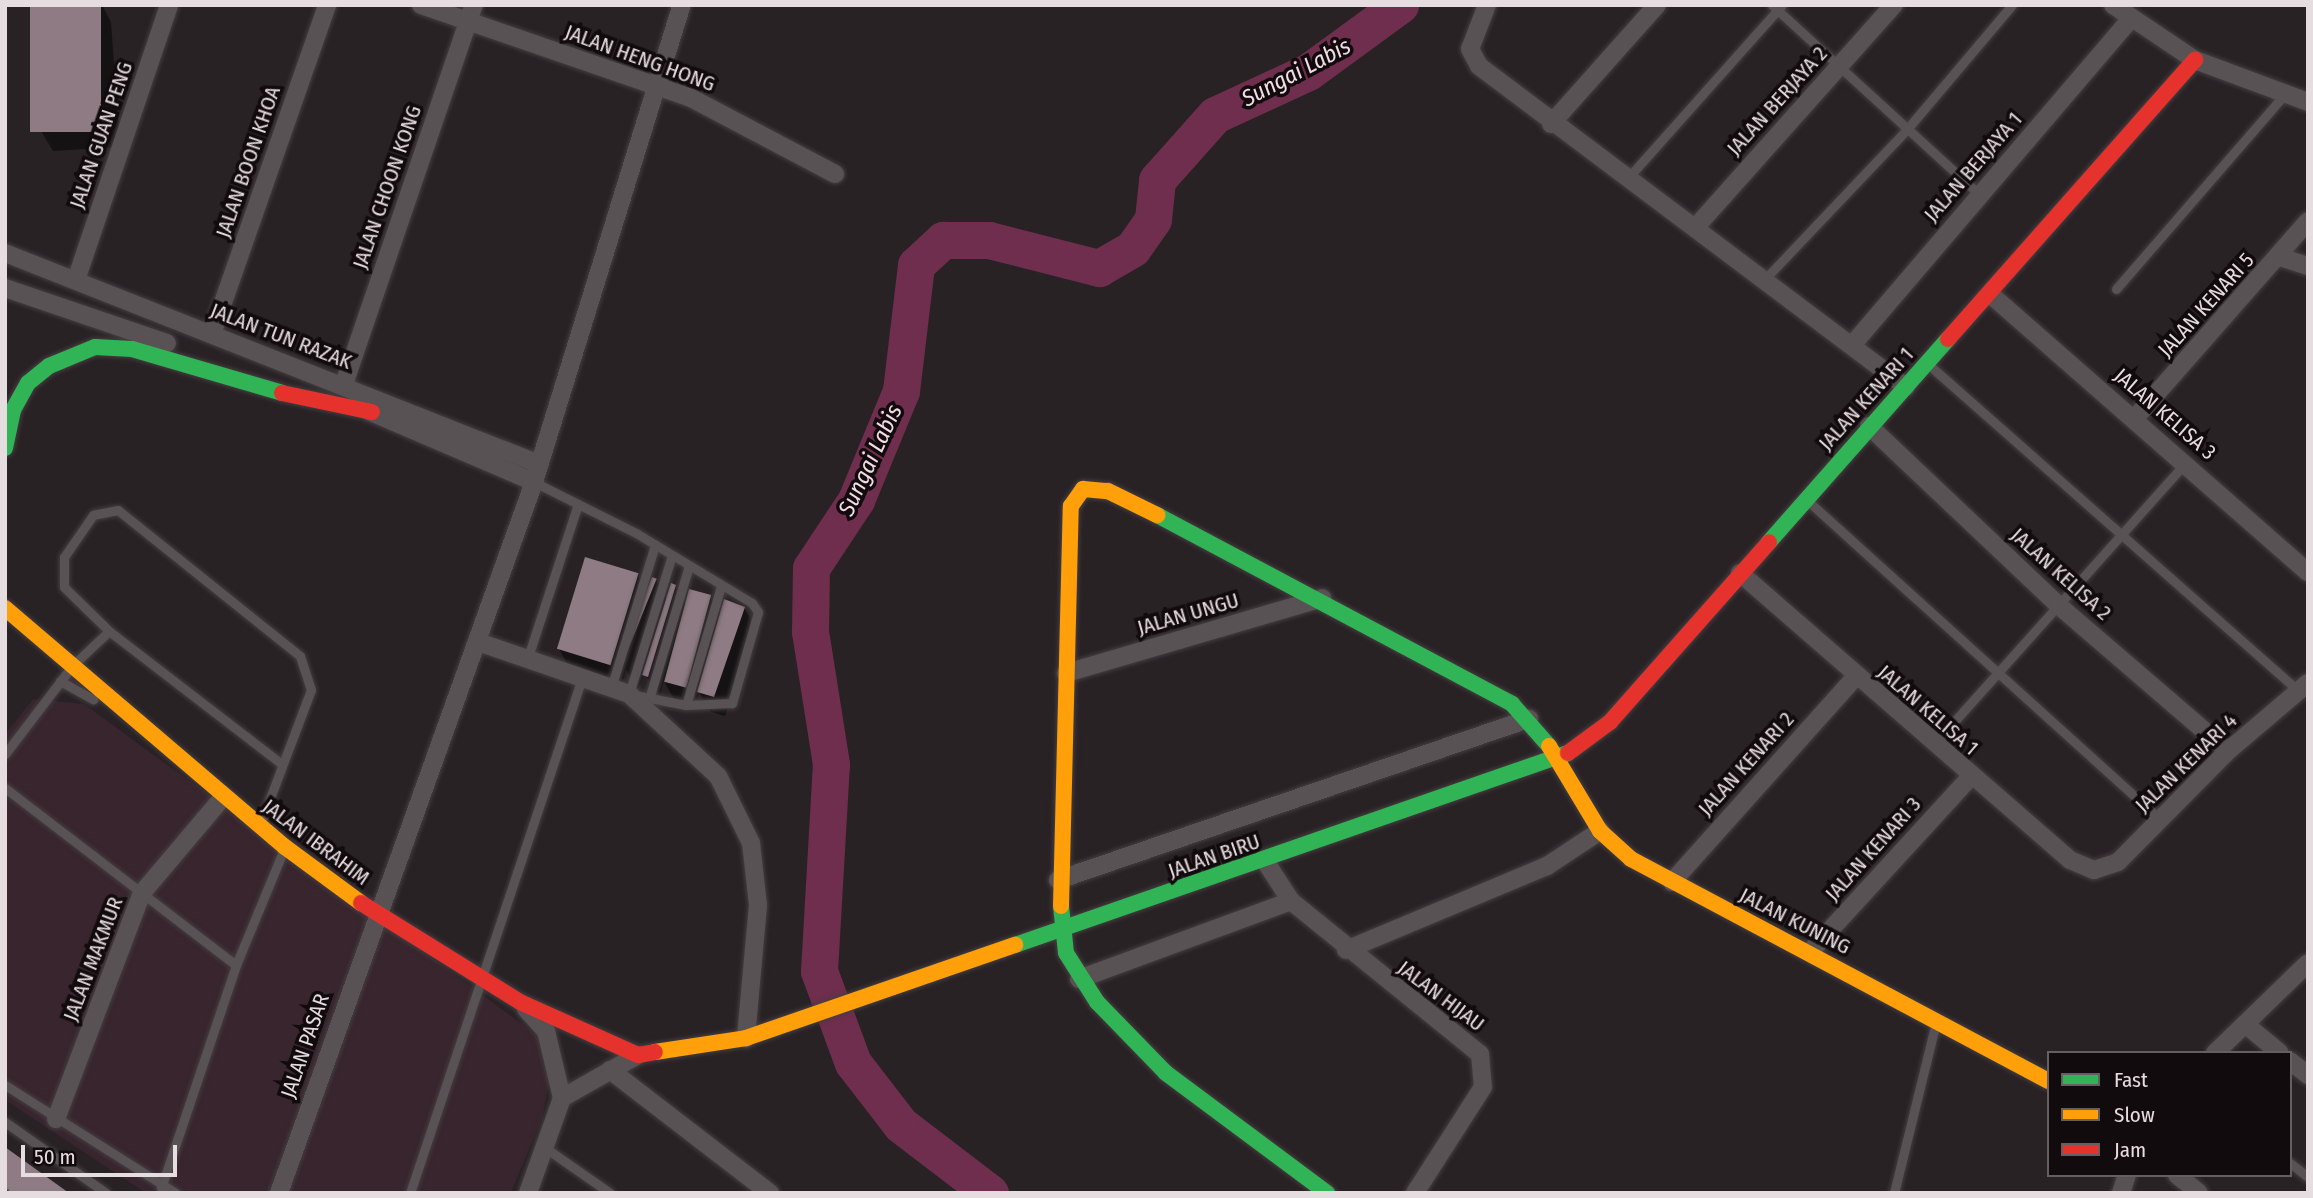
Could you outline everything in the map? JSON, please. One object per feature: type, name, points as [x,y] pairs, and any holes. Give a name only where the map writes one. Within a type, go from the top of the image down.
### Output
[{"type":"main road","name":"JALAN KENARI 1","points":[[1560,758],[1610,722],[1805,498],[1990,294],[2195,60]]},
{"type":"main road","points":[[5,448],[13,410],[28,383],[49,366],[95,348],[132,349],[271,391],[372,412]]},
{"type":"main road","name":"JALAN KUNING","points":[[1066,674],[1071,506],[1083,489],[1108,491],[1426,653],[1529,719],[1560,758],[1600,831],[1672,882],[1937,1017],[2047,1080]]},
{"type":"main road","name":"JALAN IBRAHIM","points":[[5,608],[221,799],[378,916],[520,1002],[638,1055]]},
{"type":"main road","points":[[1066,674],[1058,880],[1060,931],[1079,979],[1166,1073],[1327,1193]]},
{"type":"main road","name":"JALAN BIRU","points":[[746,1038],[881,994],[1560,758]]},
{"type":"main road","points":[[638,1055],[746,1038]]},
{"type":"street","name":"JALAN GUAN PENG","points":[[76,280],[169,5]]},
{"type":"street","name":"JALAN BOON KHOA","points":[[212,334],[327,5]]},
{"type":"street","name":"JALAN HENG HONG","points":[[421,5],[471,13],[658,86],[739,120],[835,174]]},
{"type":"street","name":"JALAN PASAR","points":[[282,1191],[534,482],[682,5]]},
{"type":"street","points":[[1487,5],[1471,57],[1551,124],[1626,181],[1853,344],[1906,387]]},
{"type":"street","points":[[1551,124],[1657,5]]},
{"type":"street","name":"JALAN BERJAYA 2","points":[[1695,228],[1894,5]]},
{"type":"street","points":[[2113,5],[2129,21],[2195,60],[2308,102]]},
{"type":"street","name":"JALAN CHOON KONG","points":[[344,384],[471,13]]},
{"type":"street","name":"JALAN BERJAYA 1","points":[[1853,344],[2129,21]]},
{"type":"street","name":"JALAN KENARI 5","points":[[2135,418],[2280,257],[2308,221]]},
{"type":"street","name":"JALAN TUN RAZAK","points":[[5,253],[344,384],[539,464]]},
{"type":"street","points":[[2280,257],[2308,266]]},
{"type":"street","name":"JALAN TUN RAZAK","points":[[5,288],[372,412],[534,482]]},
{"type":"street","name":"JALAN KELISA 3","points":[[1990,294],[2186,462],[2308,572]]},
{"type":"street","name":"JALAN KELISA 2","points":[[1869,426],[2057,604],[2228,751]]},
{"type":"street","name":"JALAN KELISA 1","points":[[1740,573],[1855,677],[2070,860],[2094,870]]},
{"type":"street","name":"JALAN UNGU","points":[[1066,674],[1322,598]]},
{"type":"street","points":[[478,642],[629,694],[718,776],[751,843],[758,905],[746,1038]]},
{"type":"street","name":"JALAN KENARI 2","points":[[1672,882],[1855,677]]},
{"type":"street","name":"JALAN KENARI 4","points":[[2094,870],[2118,862],[2228,751],[2303,687]]},
{"type":"street","points":[[1058,880],[1529,719]]},
{"type":"street","name":"JALAN KENARI 3","points":[[1810,952],[1971,776]]},
{"type":"street","name":"JALAN MAKMUR","points":[[56,1119],[142,893],[221,799]]},
{"type":"street","points":[[1346,950],[1547,866],[1600,831]]},
{"type":"street","name":"JALAN HIJAU","points":[[1265,861],[1291,901],[1346,950],[1469,1040],[1484,1064],[1483,1087],[1415,1193]]},
{"type":"street","points":[[1079,979],[1291,901]]},
{"type":"street","points":[[2217,1051],[2308,963]]},
{"type":"street","points":[[520,1002],[546,1031],[562,1098],[528,1193]]},
{"type":"street","points":[[2245,1024],[2278,1051]]},
{"type":"street","points":[[562,1098],[638,1055]]},
{"type":"street","points":[[2292,1063],[2308,1075]]},
{"type":"street","points":[[610,1070],[770,1193]]},
{"type":"street","points":[[2180,1177],[2199,1193]]},
{"type":"lane","points":[[1764,280],[1908,128],[2012,5]]},
{"type":"lane","points":[[1626,181],[1777,7],[1838,68],[1979,194]]},
{"type":"lane","points":[[2116,289],[2285,94]]},
{"type":"lane","points":[[1927,364],[2303,687]]},
{"type":"lane","points":[[1934,745],[2057,604],[2126,534],[2186,462]]},
{"type":"lane","points":[[534,482],[655,545],[672,555],[721,586],[758,612],[732,703],[686,705],[629,694],[672,555]]},
{"type":"lane","points":[[1805,498],[2160,819]]},
{"type":"lane","points":[[527,660],[578,504]]},
{"type":"lane","points":[[259,826],[312,690],[300,656],[127,517],[107,509],[93,516],[64,557],[61,574],[64,587],[109,631],[282,764]]},
{"type":"lane","points":[[611,688],[655,545]]},
{"type":"lane","points":[[649,699],[689,566]]},
{"type":"lane","points":[[686,705],[721,586]]},
{"type":"lane","points":[[5,754],[72,666],[109,631]]},
{"type":"lane","points":[[410,1193],[582,678]]},
{"type":"lane","points":[[60,681],[88,696],[221,799]]},
{"type":"lane","points":[[5,788],[236,965]]},
{"type":"lane","points":[[161,1188],[236,965],[285,847]]},
{"type":"lane","points":[[1894,1193],[1937,1017]]},
{"type":"lane","points":[[5,1085],[161,1188],[176,1193]]},
{"type":"lane","points":[[5,1122],[106,1193]]},
{"type":"lane","points":[[544,1147],[610,1193]]},
{"type":"lane","points":[[2292,1165],[2308,1177]]},
{"type":"shaded area","points":[[33,699],[84,704],[536,1034],[551,1074],[542,1118],[511,1193],[146,1193],[5,1100],[5,734]]},
{"type":"building","points":[[30,5],[101,5],[101,132],[30,132]]},
{"type":"building","points":[[585,557],[639,573],[610,665],[557,649]]},
{"type":"building","points":[[652,577],[657,579],[621,668],[616,666]]},
{"type":"building","points":[[671,583],[676,585],[648,677],[642,675]]},
{"type":"building","points":[[689,589],[711,595],[686,688],[664,682]]},
{"type":"building","points":[[724,599],[745,607],[714,697],[697,692]]},
{"type":"building","points":[[5,1147],[69,1193],[5,1193]]},
{"type":"waterway","name":"Sungai Labis","points":[[990,1193],[901,1125],[853,1063],[819,971],[831,764],[810,631],[811,568],[856,500],[901,391],[916,265],[943,240],[989,240],[1099,268],[1133,248],[1153,219],[1157,180],[1215,115],[1308,72],[1400,5]]},
{"type":"traffic: fast","points":[[1769,542],[1948,339]]},
{"type":"traffic: fast","points":[[5,448],[13,410],[28,383],[49,366],[95,347],[132,349],[282,393]]},
{"type":"traffic: fast","points":[[1157,515],[1512,704],[1549,746]]},
{"type":"traffic: fast","points":[[1015,945],[1568,753]]},
{"type":"traffic: fast","points":[[1061,906],[1066,953],[1097,1002],[1166,1073],[1327,1193]]},
{"type":"traffic: slow","points":[[1061,906],[1071,506],[1083,489],[1108,491],[1157,515]]},
{"type":"traffic: slow","points":[[5,608],[285,847],[361,903]]},
{"type":"traffic: slow","points":[[1549,746],[1600,831],[1631,859],[2047,1080]]},
{"type":"traffic: slow","points":[[655,1052],[746,1038],[1015,945]]},
{"type":"traffic: jam","points":[[1948,339],[2195,60]]},
{"type":"traffic: jam","points":[[282,393],[372,412]]},
{"type":"traffic: jam","points":[[1568,753],[1610,722],[1769,542]]},
{"type":"traffic: jam","points":[[361,903],[520,1002],[638,1055],[655,1052]]}]
